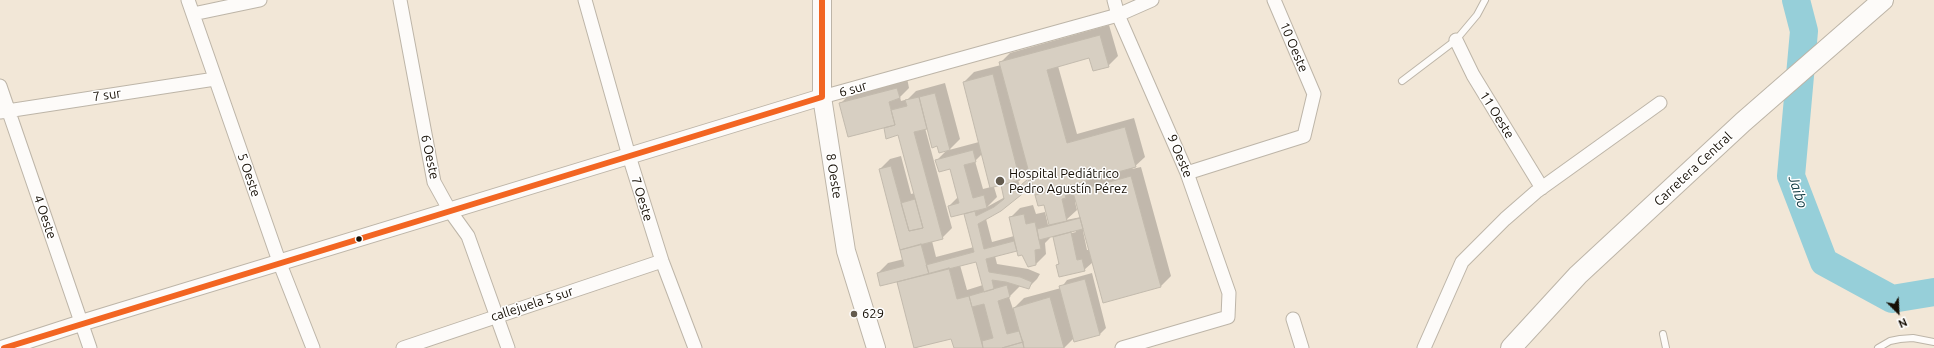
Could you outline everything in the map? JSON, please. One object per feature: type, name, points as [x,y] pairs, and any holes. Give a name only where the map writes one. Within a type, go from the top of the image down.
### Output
[{"type":"main road","name":"8 Oeste","points":[[822,0],[822,97],[846,251],[876,348]]},
{"type":"main road","name":"Carretera Central","points":[[1511,348],[1578,275],[1743,122],[1882,1]]},
{"type":"street","name":"5 Oeste","points":[[188,0],[280,264],[313,348]]},
{"type":"street","points":[[193,14],[260,0]]},
{"type":"street","name":"6 Oeste","points":[[400,0],[434,182],[450,211],[468,236],[508,348]]},
{"type":"street","name":"7 Oeste","points":[[585,0],[629,156],[662,262],[695,348]]},
{"type":"street","name":"9 Oeste","points":[[1114,0],[1118,15],[1187,173],[1229,294],[1228,317],[1122,348]]},
{"type":"street","name":"6 sur","points":[[4,348],[81,323],[280,264],[822,97],[1118,15],[1152,0]]},
{"type":"street","name":"10 Oeste","points":[[1187,173],[1304,136],[1314,94],[1274,0]]},
{"type":"street","name":"11 Oeste","points":[[1456,40],[1473,75],[1542,188]]},
{"type":"street","name":"7 sur","points":[[4,110],[215,79]]},
{"type":"street","name":"4 Oeste","points":[[0,86],[4,110],[90,348]]},
{"type":"street","points":[[1424,348],[1462,262],[1505,218],[1542,188],[1660,103]]},
{"type":"street","name":"callejuela 5 sur","points":[[403,348],[662,262]]},
{"type":"street","points":[[1293,319],[1302,348]]},
{"type":"lane","points":[[1402,81],[1456,40],[1477,15],[1485,0]]},
{"type":"lane","points":[[1663,334],[1666,348]]},
{"type":"lane","points":[[1878,348],[1890,341],[1900,339],[1913,338],[1934,342]]},
{"type":"building","points":[[1100,35],[1109,67],[1093,71],[1089,58],[1047,70],[1067,143],[1125,127],[1136,167],[1035,195],[999,62]]},
{"type":"building","points":[[993,74],[1020,180],[990,188],[963,82]]},
{"type":"building","points":[[897,88],[900,98],[889,102],[895,125],[848,137],[839,103]]},
{"type":"building","points":[[935,93],[950,150],[939,153],[937,146],[932,148],[919,97]]},
{"type":"building","points":[[919,97],[927,129],[914,132],[943,239],[900,250],[879,169],[891,166],[909,231],[923,228],[898,135],[886,139],[884,128],[895,125],[891,110],[907,106],[905,100]]},
{"type":"building","points":[[973,150],[976,162],[964,165],[973,198],[984,195],[987,208],[951,217],[948,206],[959,203],[950,169],[939,172],[935,160]]},
{"type":"building","points":[[1131,176],[1161,287],[1103,303],[1073,192]]},
{"type":"building","points":[[1028,179],[1031,187],[1001,211],[978,224],[984,249],[1014,241],[1017,251],[986,259],[989,272],[1020,277],[1032,282],[1029,289],[1006,282],[992,280],[994,289],[984,292],[976,262],[929,274],[926,265],[974,252],[964,214],[975,211],[976,216],[994,207],[1004,199],[1001,185],[1010,183],[1012,193]]},
{"type":"building","points":[[1063,188],[1066,198],[1062,199],[1067,221],[1049,225],[1044,205],[1038,206],[1035,195]]},
{"type":"building","points":[[915,199],[923,228],[909,231],[901,203]]},
{"type":"building","points":[[1024,214],[1026,224],[1035,222],[1041,249],[1035,250],[1036,265],[1028,267],[1022,255],[1018,256],[1009,217]]},
{"type":"building","points":[[1080,218],[1083,229],[1039,240],[1037,229]]},
{"type":"building","points":[[1071,232],[1077,260],[1082,259],[1085,271],[1059,277],[1056,265],[1059,264],[1053,237]]},
{"type":"building","points":[[921,244],[929,274],[880,286],[877,273],[904,266],[900,250]]},
{"type":"building","points":[[949,268],[957,299],[969,296],[983,348],[954,348],[951,339],[914,348],[897,282]]},
{"type":"building","points":[[1085,279],[1100,335],[1074,342],[1059,286]]},
{"type":"building","points":[[1007,285],[1010,297],[998,301],[1007,334],[1019,331],[1023,342],[1002,348],[983,348],[982,341],[993,338],[984,304],[972,307],[969,296]]},
{"type":"building","points":[[1050,297],[1064,348],[1024,348],[1013,308]]},
{"type":"building","points":[[1023,342],[1024,348],[1002,348]]},
{"type":"waterway","name":"Jaibo","points":[[1796,0],[1804,31],[1791,176],[1824,262],[1892,299],[1934,292]]},
{"type":"transit line","points":[[4,348],[822,97],[822,0]]},
{"type":"place","name":"Hospital Pediátrico Pedro Agustín Pérez","points":[[1000,181]]},
{"type":"place","name":"629","points":[[854,314]]}]
